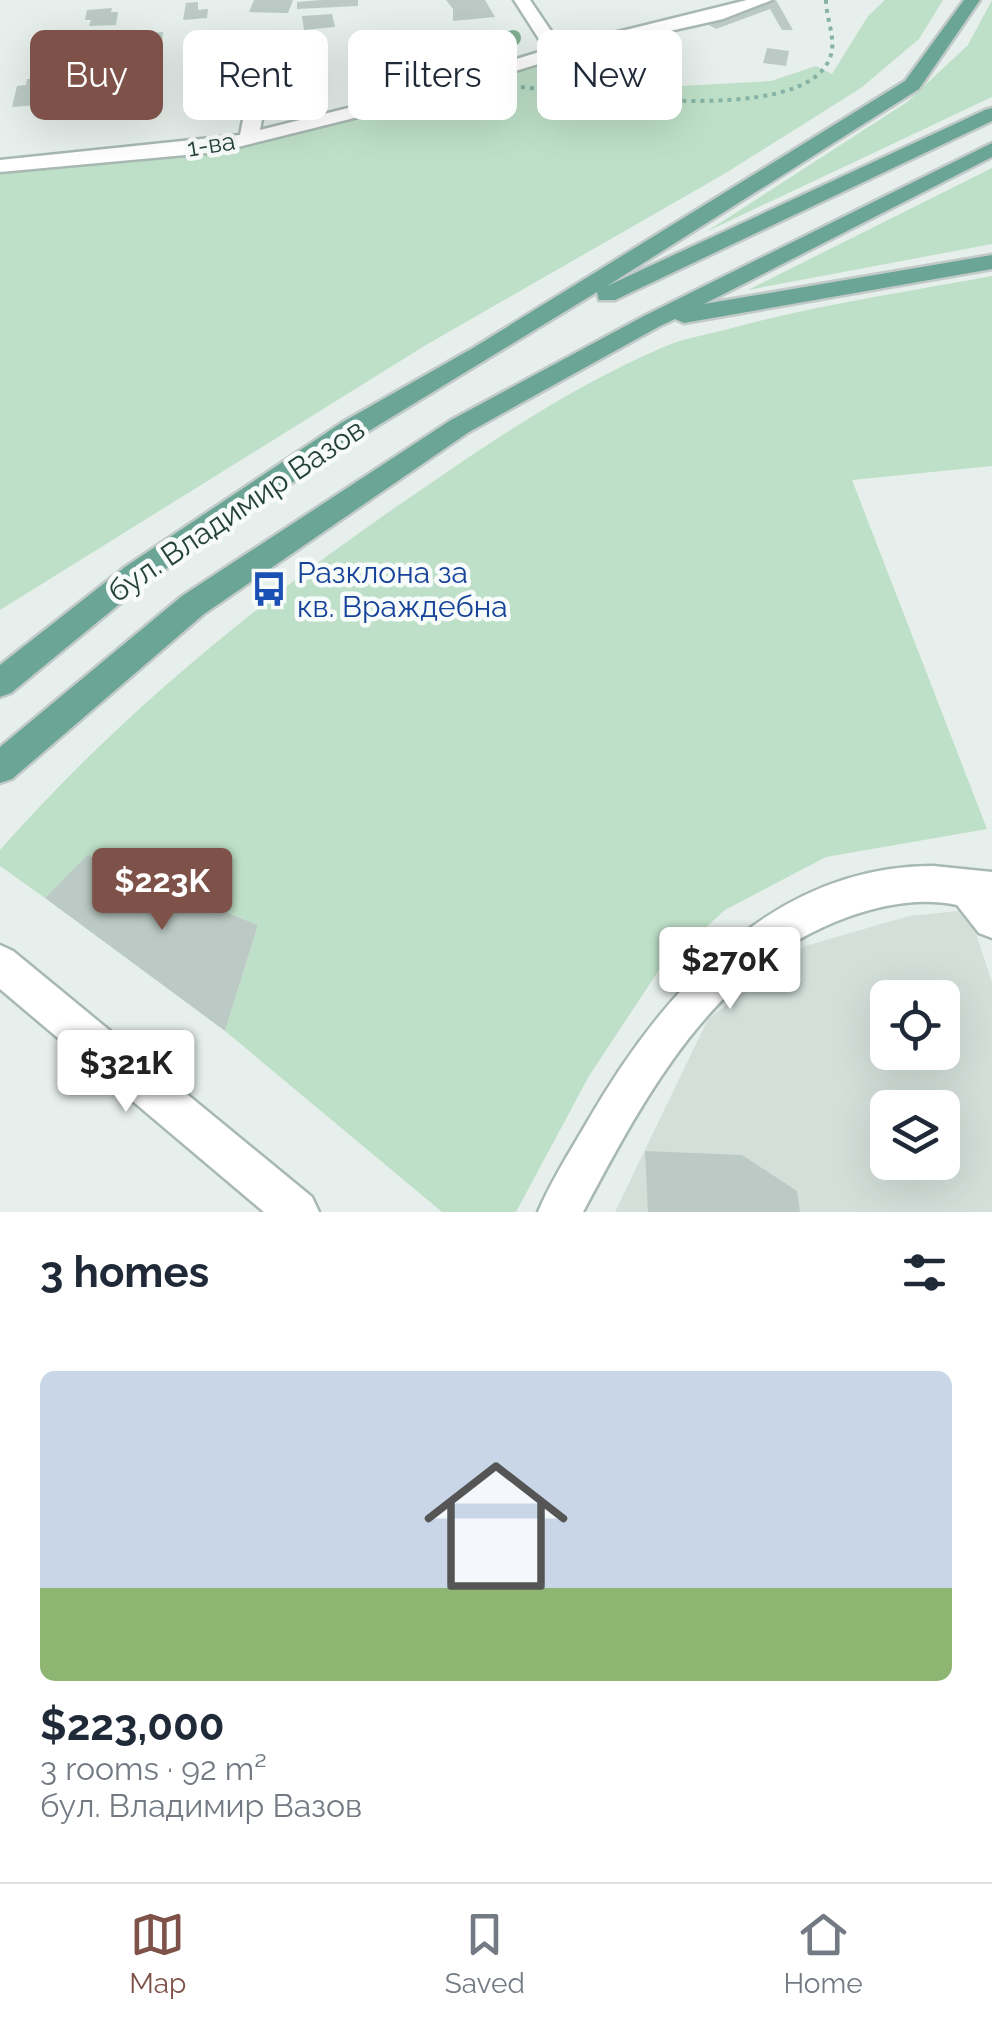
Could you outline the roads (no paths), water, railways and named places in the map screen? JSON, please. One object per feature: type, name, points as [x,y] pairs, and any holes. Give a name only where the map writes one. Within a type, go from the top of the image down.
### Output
[{"type":"main road","points":[[482,354],[912,85],[972,0]]},
{"type":"main road","points":[[482,354],[992,114]]},
{"type":"main road","name":"бул. Владимир Вазов","points":[[0,768],[193,605],[460,426],[652,321],[992,149]]},
{"type":"main road","points":[[652,321],[992,262]]},
{"type":"main road","name":"бул. Владимир Вазов","points":[[0,682],[135,575],[350,430],[482,354]]},
{"type":"street","points":[[522,0],[541,30]]},
{"type":"street","name":"1-ва","points":[[646,30],[764,0]]},
{"type":"street","name":"1-ва","points":[[0,166],[218,146],[387,104],[537,59]]},
{"type":"street","points":[[249,138],[252,120]]},
{"type":"street","points":[[560,1212],[628,1086],[690,1002],[768,932],[856,896],[934,884],[985,901]]},
{"type":"street","points":[[0,964],[297,1212]]},
{"type":"place","name":"Разклона за кв. Враждебна","points":[[269,589]]}]
